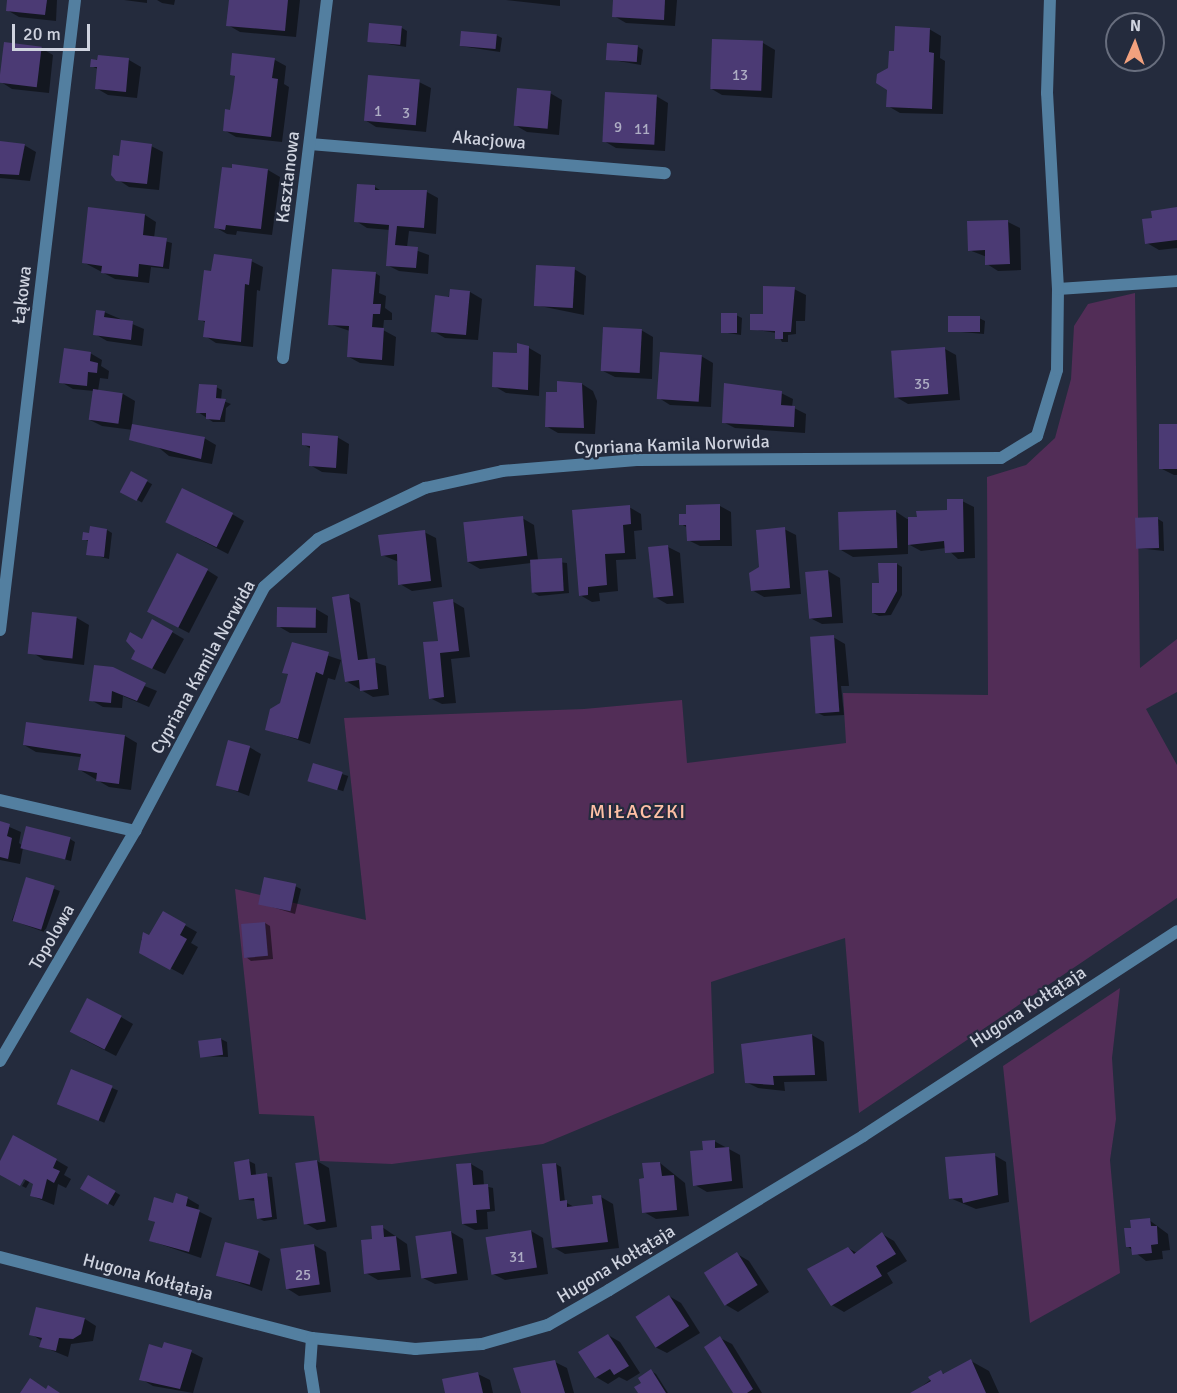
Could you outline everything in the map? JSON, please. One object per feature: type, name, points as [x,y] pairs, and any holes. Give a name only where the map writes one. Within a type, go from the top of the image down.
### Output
[{"type":"street","name":"Łąkowa","points":[[0,630],[75,0]]},
{"type":"street","name":"Kasztanowa","points":[[283,358],[327,0]]},
{"type":"street","name":"Cypriana Kamila Norwida","points":[[135,831],[264,587],[318,539],[425,488],[502,471],[638,460],[1001,458],[1037,436],[1057,370],[1058,289],[1047,93],[1050,0]]},
{"type":"street","name":"Akacjowa","points":[[310,144],[665,173]]},
{"type":"street","points":[[1058,289],[1177,281]]},
{"type":"street","points":[[0,800],[135,831]]},
{"type":"street","name":"Topolowa","points":[[0,1061],[135,831]]},
{"type":"street","name":"Hugona Kołłątaja","points":[[0,1257],[312,1338],[379,1348],[448,1349],[548,1325],[863,1136],[1177,932]]},
{"type":"street","points":[[312,1338],[310,1367],[314,1393]]},
{"type":"shaded area","points":[[1135,293],[1140,668],[1177,639],[1177,692],[1146,709],[1177,765],[1177,898],[859,1113],[845,938],[711,982],[714,1073],[543,1144],[392,1164],[320,1161],[314,1116],[259,1114],[235,889],[366,920],[344,718],[584,709],[682,700],[687,763],[846,743],[843,693],[988,695],[987,477],[1026,465],[1055,438],[1071,379],[1074,326],[1088,304]]},
{"type":"shaded area","points":[[1120,988],[1112,1058],[1116,1119],[1110,1160],[1120,1273],[1030,1323],[1003,1066]]},
{"type":"building","points":[[7,0],[47,0],[45,15],[6,11]]},
{"type":"building","points":[[229,0],[288,0],[285,31],[226,26]]},
{"type":"building","points":[[613,0],[665,0],[664,20],[612,17]]},
{"type":"building","points":[[369,23],[402,26],[400,45],[367,42]]},
{"type":"building","points":[[895,26],[930,28],[929,52],[934,53],[932,109],[886,107],[887,90],[876,83],[877,74],[888,68],[889,51],[894,51]]},
{"type":"building","points":[[461,31],[497,34],[496,49],[460,46]]},
{"type":"building","points":[[712,39],[763,41],[761,91],[710,89]]},
{"type":"building","points":[[4,42],[42,47],[37,87],[0,83]]},
{"type":"building","points":[[607,43],[638,45],[637,62],[606,60]]},
{"type":"building","points":[[232,53],[275,58],[272,78],[278,79],[271,137],[223,131],[225,109],[230,110],[235,76],[230,75]]},
{"type":"building","points":[[98,55],[129,58],[126,92],[95,89],[97,67],[90,67],[91,59],[97,60]]},
{"type":"building","points":[[368,75],[420,80],[416,125],[364,121]]},
{"type":"building","points":[[517,88],[551,91],[548,129],[514,126]]},
{"type":"building","points":[[605,92],[657,95],[654,145],[602,142]]},
{"type":"building","points":[[121,140],[152,144],[147,184],[116,181],[111,175],[113,155],[119,156]]},
{"type":"building","points":[[0,141],[25,144],[19,175],[0,174]]},
{"type":"building","points":[[232,164],[268,169],[261,229],[226,225],[225,230],[214,228],[222,167],[232,168]]},
{"type":"building","points":[[357,184],[375,185],[375,190],[427,190],[424,228],[397,226],[395,245],[418,247],[416,268],[386,266],[389,225],[354,222]]},
{"type":"building","points":[[88,207],[145,214],[143,235],[167,238],[163,267],[139,264],[138,277],[101,273],[102,266],[82,263]]},
{"type":"building","points":[[1177,207],[1177,240],[1145,244],[1142,219],[1152,218],[1151,211]]},
{"type":"building","points":[[1008,220],[1010,264],[985,265],[985,250],[968,251],[967,221]]},
{"type":"building","points":[[214,254],[252,259],[249,285],[245,284],[241,342],[203,337],[205,321],[198,320],[204,270],[211,271]]},
{"type":"building","points":[[536,265],[575,267],[573,308],[534,306]]},
{"type":"building","points":[[332,269],[376,272],[373,304],[381,304],[380,314],[373,314],[372,327],[384,328],[382,360],[347,357],[349,326],[328,325]]},
{"type":"building","points":[[763,286],[795,287],[791,332],[783,332],[783,339],[775,339],[775,331],[750,330],[750,314],[763,314]]},
{"type":"building","points":[[450,289],[470,291],[466,335],[431,332],[435,295],[449,297]]},
{"type":"building","points":[[96,310],[105,311],[104,317],[133,321],[131,340],[93,335]]},
{"type":"building","points":[[721,313],[737,313],[737,333],[721,333]]},
{"type":"building","points":[[948,316],[980,316],[980,332],[948,332]]},
{"type":"building","points":[[603,327],[642,329],[640,373],[601,371]]},
{"type":"building","points":[[517,343],[529,346],[528,390],[492,387],[493,352],[517,353]]},
{"type":"building","points":[[945,347],[948,394],[894,398],[891,351]]},
{"type":"building","points":[[64,348],[91,352],[90,361],[98,363],[97,373],[88,372],[87,386],[59,383]]},
{"type":"building","points":[[660,352],[702,355],[699,402],[657,399]]},
{"type":"building","points":[[557,381],[582,383],[584,428],[545,427],[546,392],[557,392]]},
{"type":"building","points":[[724,383],[782,391],[781,405],[795,406],[794,427],[722,423]]},
{"type":"building","points":[[199,384],[217,385],[216,398],[226,399],[220,420],[206,419],[206,413],[196,413]]},
{"type":"building","points":[[93,389],[123,393],[118,424],[89,420]]},
{"type":"building","points":[[132,424],[205,437],[201,459],[129,440]]},
{"type":"building","points":[[1159,424],[1177,424],[1177,469],[1159,469]]},
{"type":"building","points":[[302,433],[338,436],[336,468],[309,466],[310,446],[302,445]]},
{"type":"building","points":[[131,471],[148,480],[137,501],[120,492]]},
{"type":"building","points":[[182,488],[233,513],[217,547],[165,522]]},
{"type":"building","points":[[947,499],[963,499],[964,552],[945,553],[944,541],[908,545],[908,517],[917,517],[916,511],[947,510]]},
{"type":"building","points":[[720,504],[720,540],[687,541],[686,525],[679,525],[679,514],[686,514],[686,505]]},
{"type":"building","points":[[630,505],[631,524],[623,525],[625,553],[605,554],[607,585],[588,587],[588,595],[579,596],[572,510]]},
{"type":"building","points":[[896,510],[897,548],[839,550],[838,512]]},
{"type":"building","points":[[523,516],[527,556],[468,562],[463,522]]},
{"type":"building","points":[[1158,517],[1159,548],[1136,549],[1135,518]]},
{"type":"building","points":[[90,526],[107,529],[104,557],[86,555],[88,540],[82,540],[83,532],[89,533]]},
{"type":"building","points":[[785,527],[790,588],[751,591],[749,573],[759,567],[756,530]]},
{"type":"building","points":[[425,530],[431,581],[398,585],[397,554],[381,556],[378,535]]},
{"type":"building","points":[[668,545],[673,596],[653,598],[648,547]]},
{"type":"building","points":[[177,553],[208,569],[178,628],[147,612]]},
{"type":"building","points":[[562,558],[564,591],[532,593],[530,560]]},
{"type":"building","points":[[878,563],[897,563],[897,591],[885,613],[872,613],[872,583],[879,583]]},
{"type":"building","points":[[828,570],[832,617],[809,619],[805,572]]},
{"type":"building","points":[[349,594],[358,660],[375,658],[378,689],[360,691],[359,680],[345,682],[332,597]]},
{"type":"building","points":[[453,599],[459,651],[440,653],[444,697],[429,699],[423,642],[438,641],[433,602]]},
{"type":"building","points":[[277,607],[316,608],[316,628],[277,627]]},
{"type":"building","points":[[32,612],[77,617],[72,658],[28,654]]},
{"type":"building","points":[[152,619],[173,631],[152,669],[131,659],[135,651],[126,641],[130,632],[142,639]]},
{"type":"building","points":[[834,635],[839,712],[815,713],[810,637]]},
{"type":"building","points":[[292,642],[329,652],[323,675],[316,672],[298,739],[265,730],[270,709],[280,703],[288,674],[282,673]]},
{"type":"building","points":[[94,665],[113,667],[146,683],[137,701],[112,691],[111,703],[89,701]]},
{"type":"building","points":[[26,722],[125,735],[119,784],[96,781],[97,773],[78,770],[81,754],[23,745]]},
{"type":"building","points":[[228,740],[250,746],[238,791],[216,785]]},
{"type":"building","points":[[313,763],[343,772],[337,790],[307,781]]},
{"type":"building","points":[[0,821],[10,824],[7,836],[12,838],[8,859],[0,857]]},
{"type":"building","points":[[26,826],[71,837],[65,859],[20,848]]},
{"type":"building","points":[[26,877],[55,886],[41,930],[13,921]]},
{"type":"building","points":[[264,877],[296,884],[290,911],[258,904]]},
{"type":"building","points":[[163,911],[186,924],[180,935],[187,939],[170,970],[139,953],[143,932],[149,935]]},
{"type":"building","points":[[265,922],[268,956],[244,958],[241,924]]},
{"type":"building","points":[[87,998],[122,1016],[104,1050],[70,1032]]},
{"type":"building","points":[[812,1034],[815,1075],[773,1076],[774,1085],[745,1083],[741,1044]]},
{"type":"building","points":[[221,1038],[223,1055],[200,1058],[198,1041]]},
{"type":"building","points":[[71,1069],[113,1086],[98,1121],[57,1104]]},
{"type":"building","points":[[13,1135],[57,1159],[53,1168],[60,1171],[54,1183],[47,1179],[42,1199],[30,1196],[33,1184],[24,1179],[20,1186],[0,1175],[0,1161]]},
{"type":"building","points":[[715,1140],[715,1148],[729,1147],[732,1181],[693,1186],[690,1151],[703,1150],[702,1141]]},
{"type":"building","points":[[995,1153],[998,1195],[963,1203],[962,1198],[949,1199],[945,1157]]},
{"type":"building","points":[[249,1159],[251,1175],[267,1173],[272,1217],[257,1219],[254,1198],[239,1200],[234,1162]]},
{"type":"building","points":[[317,1160],[326,1221],[304,1224],[295,1163]]},
{"type":"building","points":[[660,1162],[662,1176],[674,1175],[677,1210],[642,1213],[639,1179],[644,1178],[642,1163]]},
{"type":"building","points":[[471,1163],[473,1185],[488,1184],[490,1209],[476,1210],[477,1223],[462,1224],[456,1164]]},
{"type":"building","points":[[556,1163],[560,1201],[567,1200],[567,1207],[593,1204],[592,1196],[601,1195],[608,1242],[552,1248],[542,1164]]},
{"type":"building","points":[[88,1175],[116,1191],[108,1205],[80,1189]]},
{"type":"building","points":[[176,1193],[188,1197],[186,1206],[200,1210],[189,1252],[149,1241],[155,1222],[148,1220],[154,1197],[173,1203]]},
{"type":"building","points":[[1150,1218],[1151,1226],[1157,1226],[1158,1244],[1151,1245],[1152,1253],[1132,1255],[1131,1247],[1126,1247],[1124,1228],[1131,1228],[1130,1220]]},
{"type":"building","points":[[383,1225],[384,1237],[396,1236],[400,1270],[364,1274],[361,1240],[372,1239],[371,1226]]},
{"type":"building","points":[[531,1230],[537,1268],[492,1275],[486,1237]]},
{"type":"building","points":[[451,1231],[457,1274],[421,1279],[415,1236]]},
{"type":"building","points":[[882,1232],[896,1254],[876,1266],[882,1276],[831,1306],[807,1269],[848,1247],[854,1254]]},
{"type":"building","points":[[225,1242],[259,1251],[250,1285],[216,1276]]},
{"type":"building","points":[[314,1244],[320,1285],[286,1289],[280,1249]]},
{"type":"building","points":[[737,1252],[758,1285],[725,1306],[704,1273]]},
{"type":"building","points":[[669,1295],[689,1326],[656,1348],[635,1317]]},
{"type":"building","points":[[36,1307],[85,1318],[81,1334],[73,1339],[59,1338],[56,1351],[39,1347],[42,1338],[29,1335]]},
{"type":"building","points":[[608,1334],[629,1366],[614,1375],[610,1369],[595,1378],[578,1352]]},
{"type":"building","points":[[720,1336],[753,1389],[747,1393],[733,1393],[704,1347]]},
{"type":"building","points":[[164,1342],[192,1350],[180,1389],[139,1380],[149,1344],[162,1348]]},
{"type":"building","points":[[971,1359],[986,1393],[910,1393],[931,1381],[928,1377],[941,1370],[943,1374]]},
{"type":"building","points":[[555,1360],[565,1393],[521,1393],[513,1368]]},
{"type":"building","points":[[651,1369],[666,1393],[638,1393],[634,1387],[641,1383],[638,1378]]},
{"type":"building","points":[[478,1372],[483,1393],[445,1393],[442,1379]]},
{"type":"building","points":[[30,1378],[46,1389],[48,1385],[60,1393],[20,1393]]},
{"type":"district","name":"MIŁACZKI","points":[[638,811]]}]
